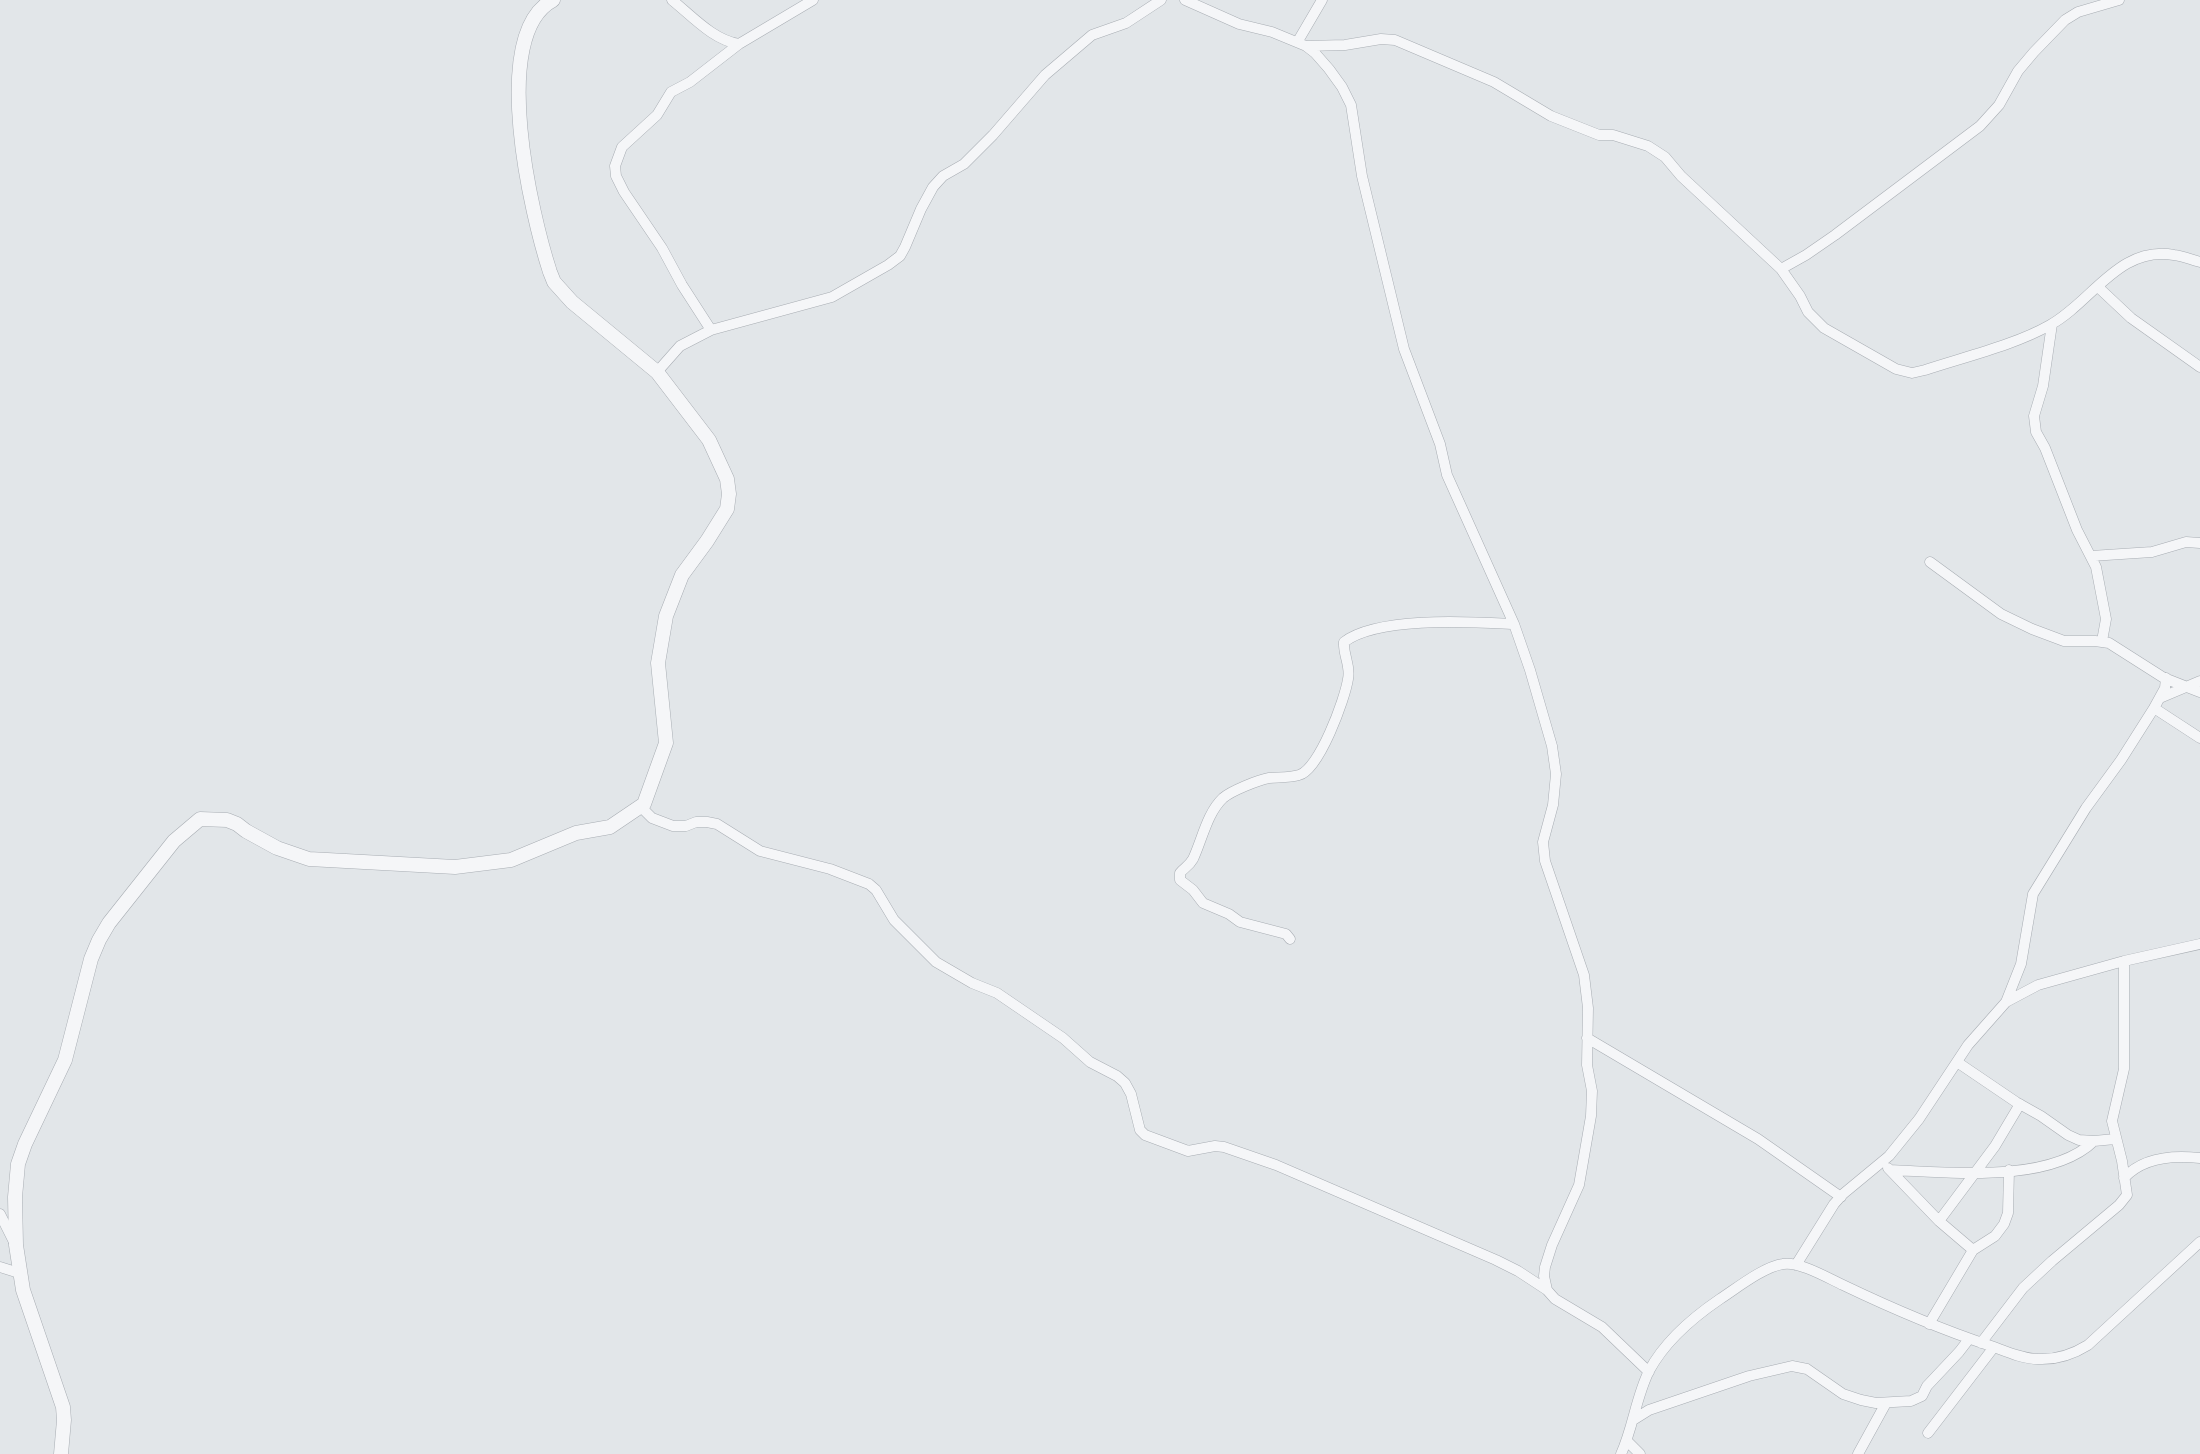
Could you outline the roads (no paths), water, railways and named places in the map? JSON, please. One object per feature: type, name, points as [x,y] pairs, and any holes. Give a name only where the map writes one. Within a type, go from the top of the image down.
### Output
[{"type":"street","points":[[553,0],[539,12],[530,27],[520,56],[519,107],[524,166],[546,261],[554,282],[572,302],[657,372],[709,440],[727,479],[729,494],[727,509],[707,541],[682,575],[666,616],[658,663],[666,743],[644,804],[644,810],[652,818],[673,826],[686,826],[696,822],[717,824],[760,850],[830,869],[869,884],[876,890],[894,920],[936,962],[964,978],[997,993],[1063,1038],[1090,1062],[1116,1076],[1125,1084],[1131,1094],[1140,1130],[1145,1136],[1188,1151],[1215,1146],[1224,1147],[1276,1165],[1496,1260],[1518,1271],[1547,1290],[1555,1299],[1602,1326],[1649,1372]]},
{"type":"street","points":[[672,0],[714,34],[728,42],[739,44]]},
{"type":"street","points":[[711,330],[682,285],[662,248],[624,192],[616,176],[615,166],[622,147],[631,136],[657,115],[671,92],[690,82],[739,44],[813,0]]},
{"type":"street","points":[[657,372],[680,346],[711,330],[832,296],[888,265],[900,256],[933,187],[943,176],[964,164],[993,135],[1045,75],[1092,35],[1126,23],[1161,0]]},
{"type":"street","points":[[1185,0],[1239,24],[1272,32],[1302,43],[1316,53],[1329,68],[1351,104],[1362,176],[1404,349],[1440,444],[1447,475],[1514,624],[1530,670],[1552,746],[1556,774],[1553,805],[1543,842],[1545,861],[1584,975],[1588,1008],[1587,1065],[1592,1091],[1591,1116],[1579,1185],[1552,1245],[1545,1267],[1544,1276],[1547,1290]]},
{"type":"street","points":[[1302,43],[1322,0]]},
{"type":"street","points":[[1781,269],[1836,235],[1980,126],[1999,105],[2018,71],[2065,20],[2078,12],[2119,0]]},
{"type":"street","points":[[1302,43],[1345,45],[1381,39],[1395,40],[1494,82],[1550,116],[1599,135],[1613,135],[1648,146],[1664,157],[1681,176],[1781,269],[1800,296],[1808,312],[1824,328],[1884,364],[1912,373],[2033,334],[2052,324],[2120,266],[2137,258],[2174,254],[2200,262]]},
{"type":"street","points":[[2098,286],[2131,318],[2200,368]]},
{"type":"street","points":[[2052,324],[2043,386],[2034,416],[2036,432],[2076,530],[2096,567],[2101,585],[2106,619],[2102,641]]},
{"type":"street","points":[[2091,556],[2152,552],[2186,542],[2200,543]]},
{"type":"street","points":[[1930,562],[2001,614],[2032,629],[2064,641],[2102,641],[2125,652],[2166,678],[2200,692]]},
{"type":"street","points":[[1290,939],[1286,934],[1240,922],[1229,914],[1203,903],[1193,890],[1180,880],[1180,873],[1192,860],[1207,823],[1221,800],[1227,795],[1266,778],[1299,775],[1306,772],[1312,765],[1326,743],[1348,680],[1348,662],[1344,651],[1344,642],[1348,639],[1361,633],[1402,624],[1474,622],[1514,624]]},
{"type":"street","points":[[2006,1002],[2021,964],[2033,894],[2086,808],[2121,760],[2154,708],[2165,688],[2166,678]]},
{"type":"street","points":[[2160,698],[2200,681]]},
{"type":"street","points":[[2154,708],[2200,738]]},
{"type":"street","points":[[61,1454],[64,1420],[63,1407],[23,1290],[20,1273],[16,1245],[14,1197],[18,1164],[25,1144],[65,1060],[85,976],[99,940],[109,923],[174,841],[200,820],[227,820],[277,848],[309,859],[456,866],[511,860],[576,833],[610,827],[644,804]]},
{"type":"street","points":[[1796,1265],[1822,1222],[1841,1197],[1882,1162],[1919,1119],[1984,1025],[2006,1002],[2038,986],[2124,961],[2200,944]]},
{"type":"street","points":[[1981,1343],[2023,1288],[2124,1200],[2127,1194],[2122,1162],[2112,1121],[2124,1069],[2124,961]]},
{"type":"street","points":[[1587,1038],[1758,1139],[1841,1197]]},
{"type":"street","points":[[1957,1062],[2068,1135],[2079,1140],[2115,1139]]},
{"type":"street","points":[[1939,1221],[1994,1146],[2020,1104]]},
{"type":"street","points":[[1890,1170],[1973,1174],[2053,1164],[2076,1155],[2094,1141]]},
{"type":"street","points":[[2124,1178],[2133,1169],[2149,1162],[2171,1157],[2200,1158]]},
{"type":"street","points":[[1882,1162],[1939,1221],[1973,1250]]},
{"type":"street","points":[[2122,1162],[2133,1169]]},
{"type":"street","points":[[1930,1324],[1973,1250],[1995,1236],[2004,1224],[2008,1213],[2009,1170]]},
{"type":"street","points":[[0,1214],[16,1245]]},
{"type":"street","points":[[1621,1454],[1649,1372],[1666,1346],[1702,1312],[1771,1268],[1784,1264],[1796,1265],[1930,1324],[1994,1348],[2037,1359],[2072,1354],[2088,1345],[2200,1242]]},
{"type":"street","points":[[0,1267],[20,1273]]},
{"type":"street","points":[[1633,1420],[1649,1410],[1749,1376],[1792,1366],[1807,1369],[1851,1397],[1870,1402],[1886,1403],[1918,1399],[1969,1338]]},
{"type":"street","points":[[1928,1433],[1994,1348]]},
{"type":"street","points":[[1858,1454],[1886,1403]]},
{"type":"street","points":[[1627,1441],[1640,1454]]}]
